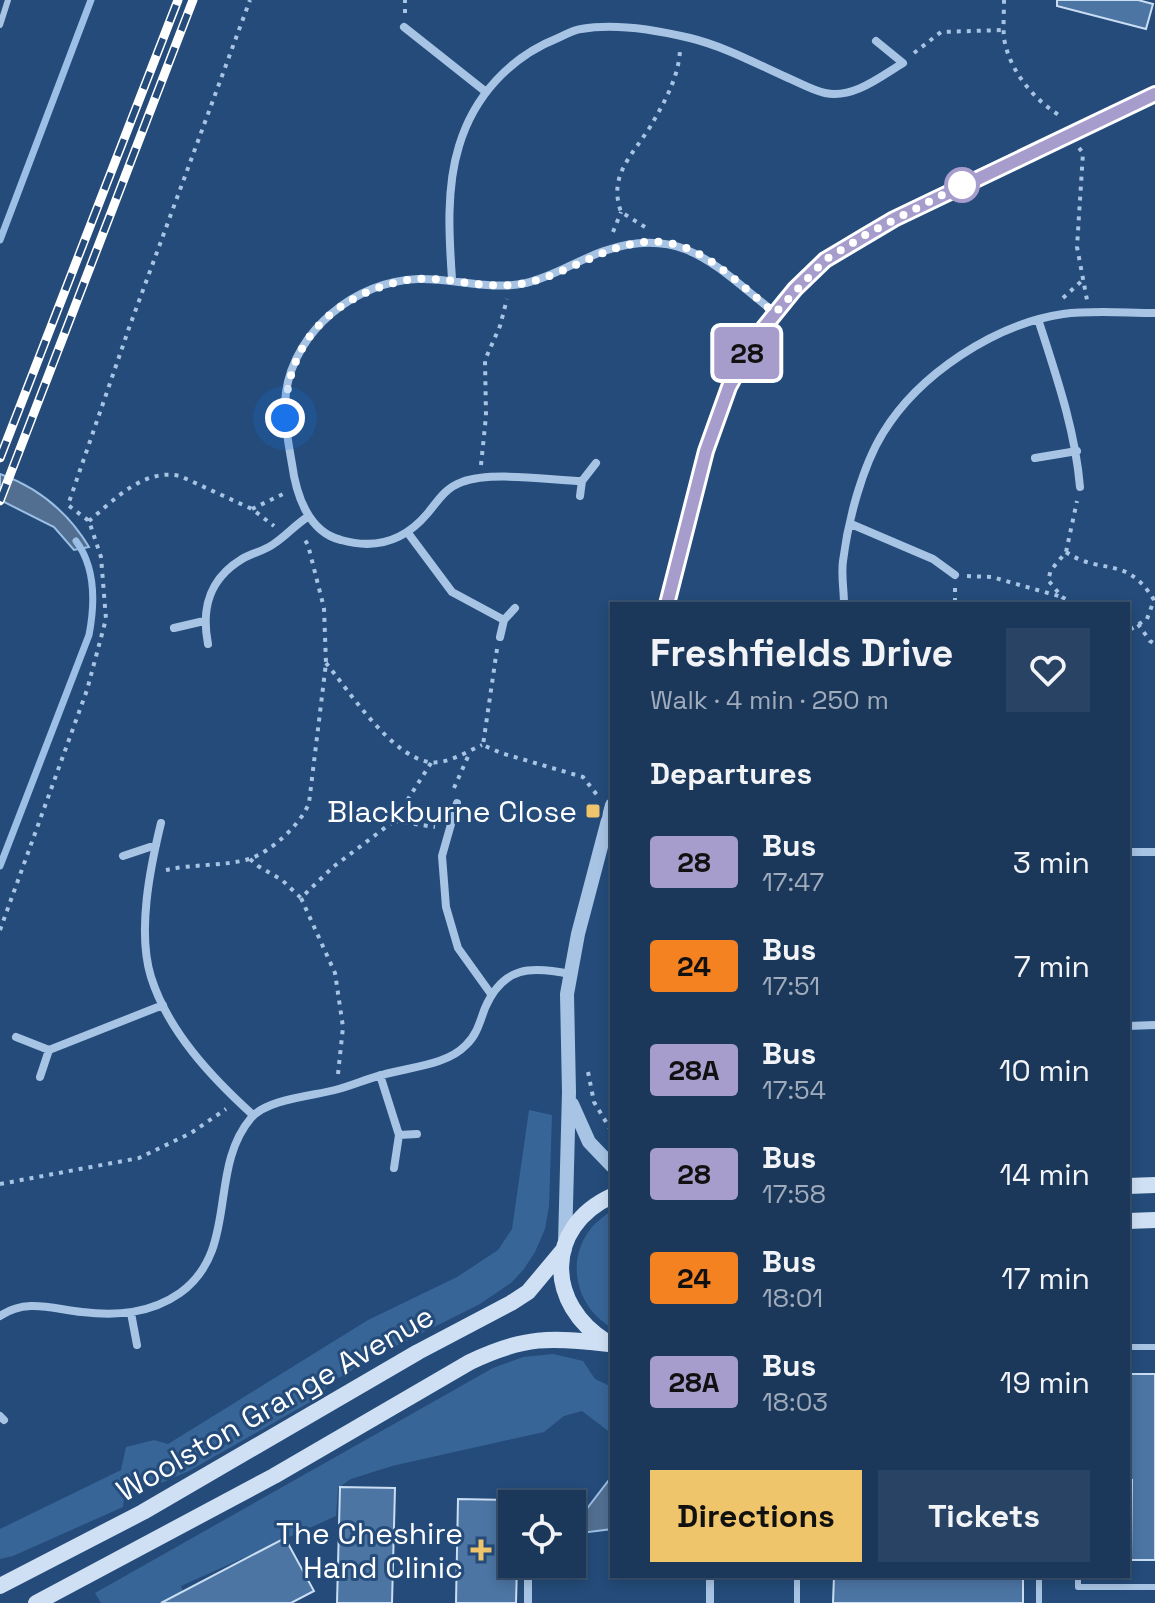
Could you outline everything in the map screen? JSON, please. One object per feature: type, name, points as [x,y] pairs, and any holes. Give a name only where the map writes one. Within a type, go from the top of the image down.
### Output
[{"type":"main road","points":[[1130,1186],[1155,1185]]},
{"type":"main road","name":"Woolston Grange Avenue","points":[[0,1586],[143,1512],[418,1352],[511,1303],[528,1292],[564,1247],[578,1221],[597,1203],[610,1197]]},
{"type":"main road","points":[[1130,1221],[1155,1220]]},
{"type":"main road","points":[[564,1247],[561,1272],[565,1294],[574,1315],[590,1332],[610,1343]]},
{"type":"main road","name":"Woolston Grange Avenue","points":[[36,1603],[274,1476],[498,1348],[540,1339],[610,1344]]},
{"type":"street","points":[[404,27],[486,92]]},
{"type":"street","points":[[452,279],[449,226],[458,148],[469,118],[486,92],[523,54],[579,29],[613,28],[681,37],[739,55],[826,93],[849,93],[903,63],[876,41]]},
{"type":"street","points":[[668,602],[717,417],[740,365],[775,313],[825,260],[935,198],[1155,94]]},
{"type":"street","points":[[582,481],[481,477],[460,482],[443,493],[408,533],[390,542],[369,545],[338,540],[318,527],[309,516],[296,487],[285,418],[290,373],[322,321],[338,308],[372,290],[414,279],[452,279],[495,286],[526,283],[605,251],[651,241],[674,244],[717,267],[775,313]]},
{"type":"street","points":[[844,602],[843,563],[864,474],[883,432],[910,400],[942,370],[972,348],[1038,319],[1088,312],[1155,313]]},
{"type":"street","points":[[1038,319],[1068,412],[1077,451],[1080,487]]},
{"type":"street","points":[[1035,458],[1077,451]]},
{"type":"street","points":[[580,496],[582,481],[596,463]]},
{"type":"street","points":[[208,644],[204,621],[211,591],[227,570],[275,543],[309,516]]},
{"type":"street","points":[[851,524],[933,559],[955,575]]},
{"type":"street","points":[[408,533],[452,592],[504,620]]},
{"type":"street","points":[[500,637],[504,620],[515,608]]},
{"type":"street","points":[[174,628],[204,621]]},
{"type":"street","points":[[457,803],[442,856],[446,907],[458,948],[491,994]]},
{"type":"street","points":[[564,1247],[569,1092],[566,1017],[570,974],[610,813]]},
{"type":"street","points":[[161,823],[150,873],[146,919],[151,975],[176,1030],[253,1115]]},
{"type":"street","points":[[123,856],[156,845]]},
{"type":"street","points":[[1130,852],[1155,852]]},
{"type":"street","points":[[0,1316],[22,1305],[85,1313],[131,1313],[161,1304],[180,1292],[207,1264],[216,1245],[221,1221],[227,1167],[253,1115],[285,1100],[447,1059],[466,1046],[477,1030],[491,994],[512,975],[525,969],[570,974]]},
{"type":"street","points":[[16,1037],[49,1050],[163,1005]]},
{"type":"street","points":[[1130,1026],[1155,1025]]},
{"type":"street","points":[[40,1077],[49,1050]]},
{"type":"street","points":[[380,1075],[399,1135],[394,1168]]},
{"type":"street","points":[[569,1092],[589,1142],[610,1164]]},
{"type":"street","points":[[399,1135],[417,1134]]},
{"type":"street","points":[[131,1313],[137,1345]]},
{"type":"street","points":[[528,1578],[528,1603]]},
{"type":"street","points":[[710,1578],[710,1603]]},
{"type":"lane","points":[[0,25],[8,0]]},
{"type":"lane","points":[[1130,1347],[1155,1347]]},
{"type":"lane","points":[[797,1578],[797,1603]]},
{"type":"lane","points":[[1039,1578],[1039,1603]]},
{"type":"lane","points":[[1078,1578],[1078,1587],[1155,1587]]},
{"type":"path","points":[[0,930],[87,690],[106,619],[101,557],[89,521],[68,505],[129,328],[250,0]]},
{"type":"path","points":[[1004,0],[1004,40],[1016,72],[1044,106],[1062,117]]},
{"type":"path","points":[[903,63],[941,32],[1004,30]]},
{"type":"path","points":[[674,244],[621,212],[616,190],[621,168],[649,128],[675,81],[681,37]]},
{"type":"path","points":[[1077,146],[1083,153],[1077,247],[1085,278]]},
{"type":"path","points":[[481,477],[486,416],[485,360],[500,326],[511,285]]},
{"type":"path","points":[[89,521],[117,496],[139,482],[169,473],[252,509],[285,534]]},
{"type":"path","points":[[252,509],[296,487]]},
{"type":"path","points":[[1062,597],[1048,580],[1051,570],[1066,552],[1080,487]]},
{"type":"path","points":[[150,873],[250,859],[293,829],[304,817],[309,803],[326,663],[324,608],[308,545],[296,524]]},
{"type":"path","points":[[1066,552],[1077,559],[1121,569],[1142,580],[1154,599],[1147,619],[1130,627]]},
{"type":"path","points":[[955,575],[992,577],[1071,602]]},
{"type":"path","points":[[1138,624],[1155,644]]},
{"type":"path","points":[[483,745],[493,662],[500,637]]},
{"type":"path","points":[[326,663],[387,736],[416,758],[431,763],[446,761],[483,745],[583,777],[597,795]]},
{"type":"path","points":[[457,803],[452,794],[471,750]]},
{"type":"path","points":[[301,898],[333,867],[394,821],[431,763]]},
{"type":"path","points":[[394,821],[431,825],[449,831]]},
{"type":"path","points":[[250,859],[282,880],[301,898],[335,973],[343,1027],[338,1058],[338,1089]]},
{"type":"path","points":[[587,1065],[594,1102],[610,1129]]},
{"type":"path","points":[[0,1184],[139,1158],[191,1133],[238,1101]]},
{"type":"shaded area","points":[[0,474],[27,486],[62,512],[89,547],[74,550],[54,527],[0,500]]},
{"type":"shaded area","points":[[529,1110],[552,1115],[549,1206],[545,1229],[535,1252],[512,1282],[480,1304],[394,1347],[371,1351],[348,1374],[327,1382],[324,1394],[189,1471],[161,1483],[125,1489],[123,1507],[0,1559],[0,1529],[121,1470],[126,1447],[154,1440],[168,1444],[368,1320],[457,1277],[498,1250],[512,1229]]},
{"type":"shaded area","points":[[610,1212],[610,1326],[586,1302],[579,1286],[579,1253],[585,1237]]},
{"type":"shaded area","points":[[553,1354],[583,1361],[595,1379],[610,1386],[610,1432],[582,1411],[564,1416],[544,1432],[392,1466],[351,1479],[338,1488],[336,1516],[181,1586],[187,1603],[101,1603],[95,1593],[493,1368],[523,1357]]},
{"type":"shaded area","points":[[610,1479],[610,1529],[586,1532],[586,1510]]},
{"type":"building","points":[[1057,0],[1138,0],[1153,4],[1146,29],[1057,6]]},
{"type":"building","points":[[1131,1374],[1155,1374],[1155,1560],[1131,1560]]},
{"type":"building","points":[[340,1487],[395,1488],[392,1603],[337,1603]]},
{"type":"building","name":"The Cheshire Hand Clinic","points":[[458,1499],[498,1500],[498,1578],[517,1578],[516,1603],[456,1603]]},
{"type":"building","points":[[285,1538],[314,1591],[291,1603],[161,1603]]},
{"type":"building","points":[[834,1578],[1023,1578],[1023,1603],[833,1603]]},
{"type":"waterway","points":[[0,240],[91,0]]},
{"type":"waterway","points":[[0,866],[89,635],[92,586],[87,563],[76,541]]},
{"type":"railway","points":[[0,458],[178,0]]},
{"type":"railway","points":[[0,501],[193,0]]},
{"type":"bus line","name":"28","points":[[668,602],[706,451],[729,387],[757,336],[795,289],[825,260],[894,219],[1155,94]]},
{"type":"place","name":"Blackburne Close","points":[[593,811]]},
{"type":"place","name":"The Cheshire Hand Clinic","points":[[481,1550]]},
{"type":"route","points":[[285,418],[290,373],[310,336],[338,308],[384,286],[414,279],[452,279],[495,286],[526,283],[605,251],[651,241],[674,244],[696,254],[775,313],[825,260],[867,234],[971,180],[962,185]]}]
